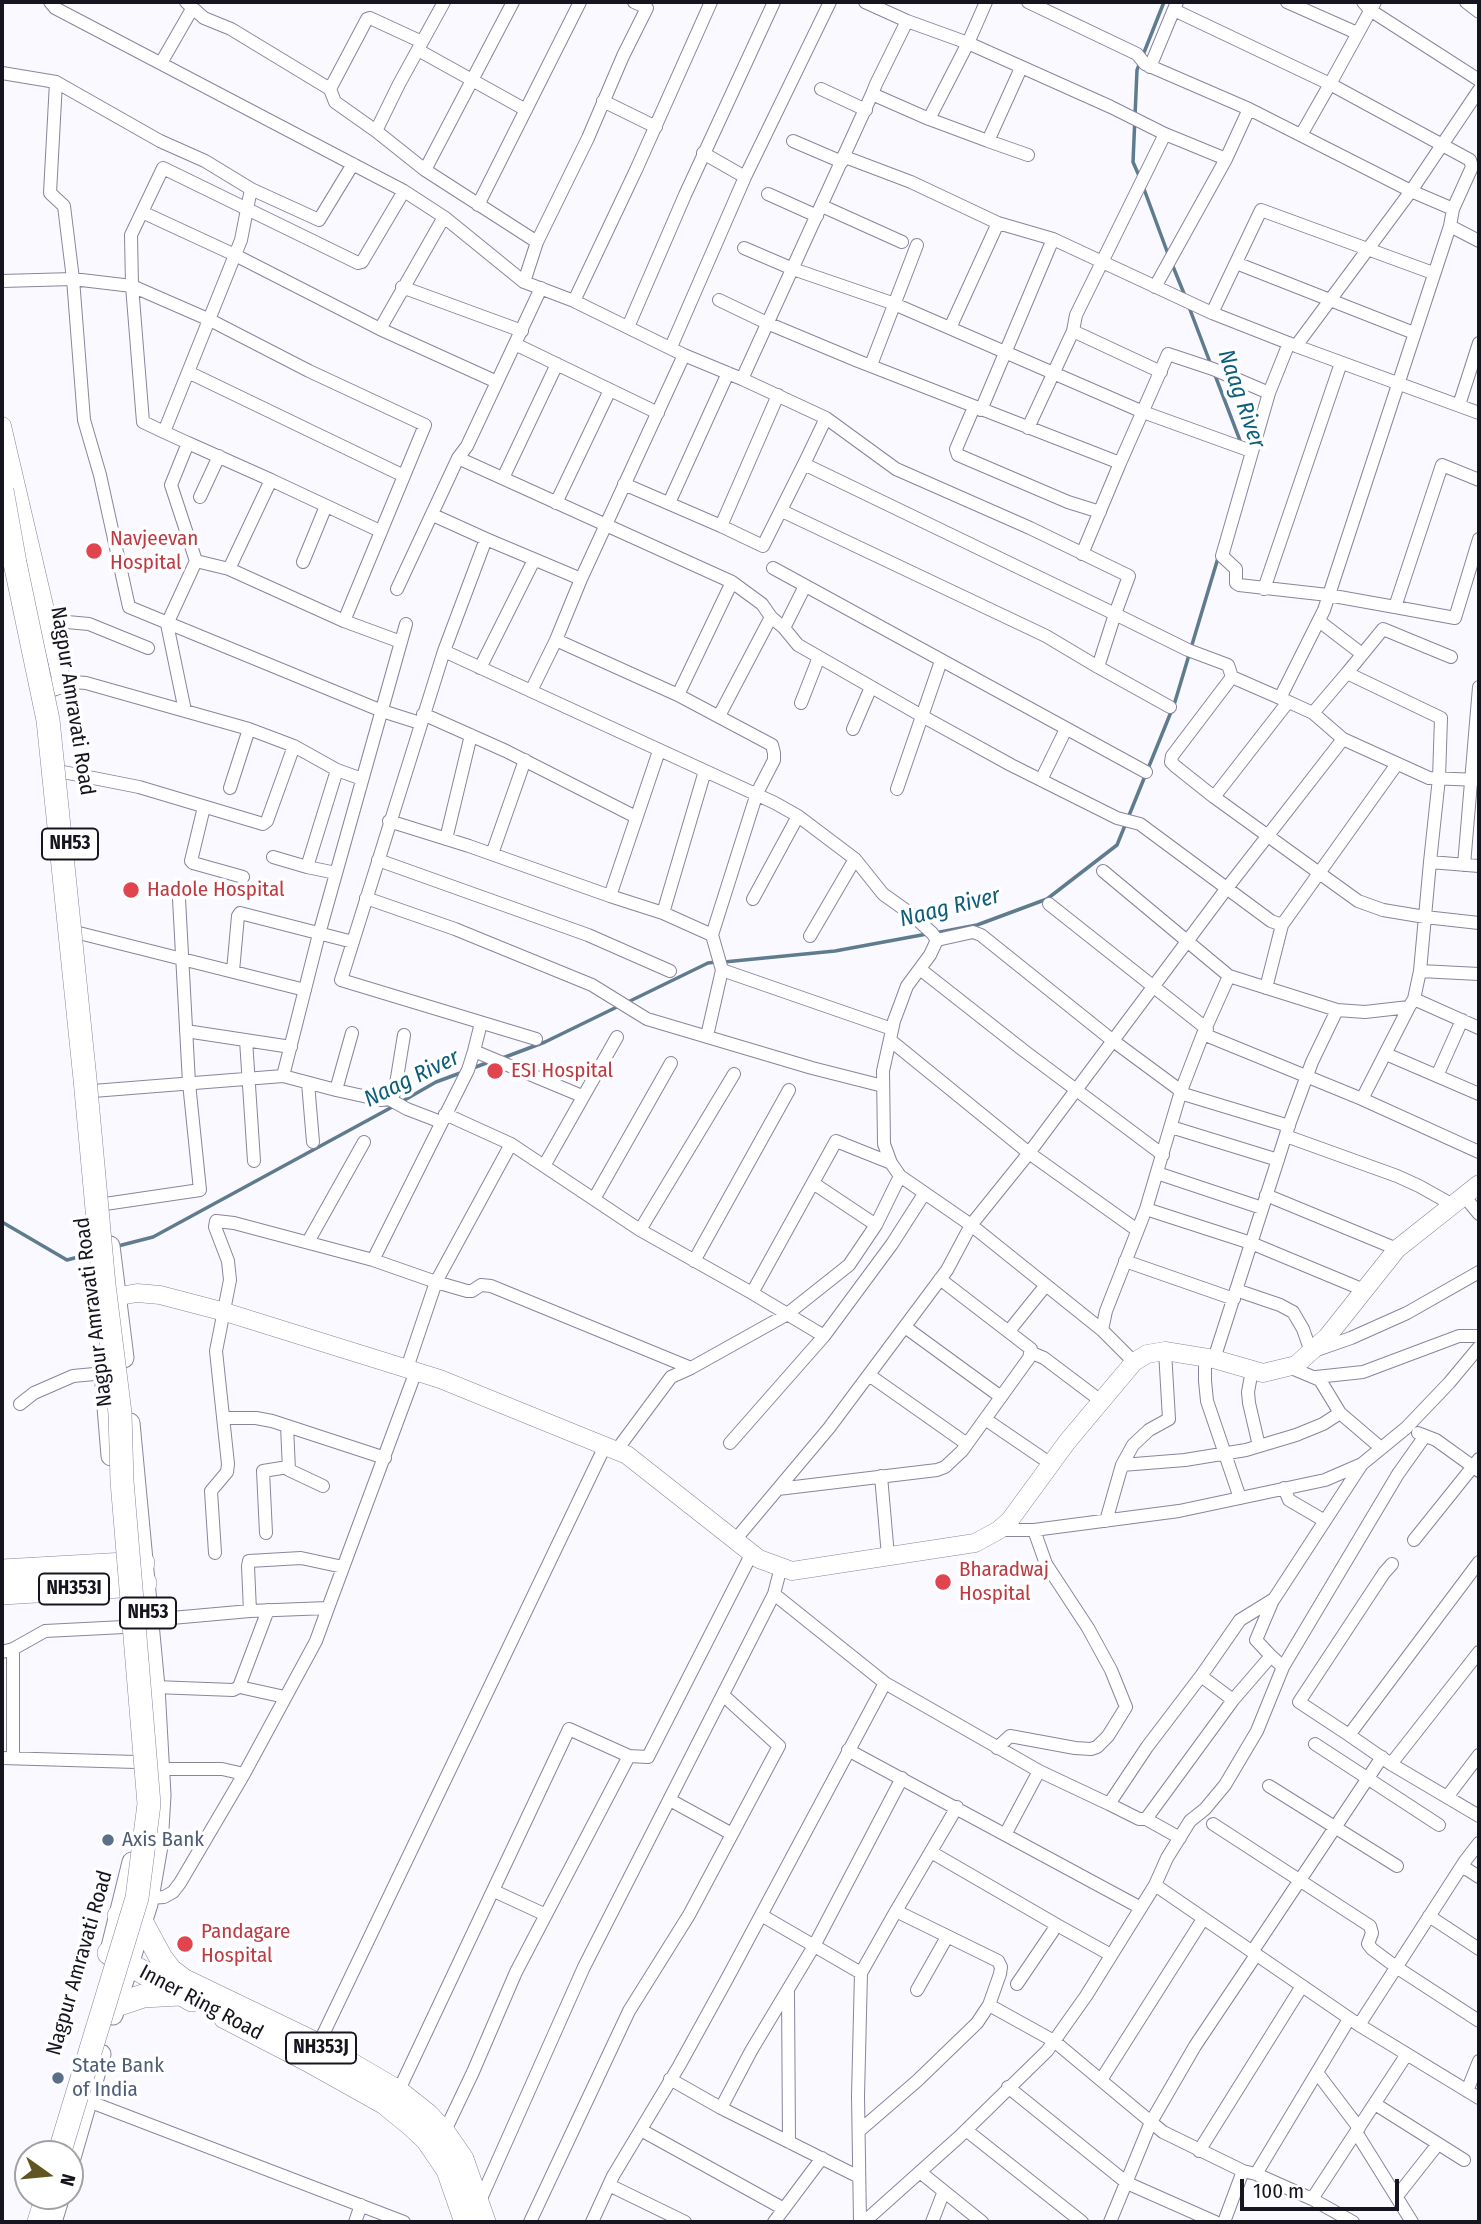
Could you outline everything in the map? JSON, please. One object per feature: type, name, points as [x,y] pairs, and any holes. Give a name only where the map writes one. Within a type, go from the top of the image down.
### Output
[{"type":"highway","points":[[2,490],[48,720],[104,1285],[120,1413],[122,1481],[149,1804],[137,1898],[63,2140]]},
{"type":"highway","name":"NH353I","points":[[2,1571],[120,1575]]},
{"type":"highway","name":"NH353I","points":[[2,1593],[144,1573]]},
{"type":"highway","points":[[119,1916],[142,1923]]},
{"type":"highway","name":"Inner Ring Road","points":[[142,1923],[161,1958],[170,1970],[183,1980],[318,2045],[398,2092],[427,2115],[462,2159],[476,2216]]},
{"type":"highway","name":"Inner Ring Road","points":[[119,1959],[385,2103],[427,2139],[476,2216]]},
{"type":"highway","points":[[116,2005],[143,1996],[180,1994]]},
{"type":"main road","name":"Nagpur Amravati Road","points":[[2,453],[51,689],[63,772],[105,1204],[103,1251]]},
{"type":"main road","name":"Nagpur Amravati Road","points":[[2,530],[38,718],[55,839],[144,1573],[155,1687],[161,1796],[158,1846],[142,1923],[119,1959],[53,2140]]},
{"type":"main road","name":"Nagpur Amravati Road","points":[[76,2140],[116,2005],[119,1916],[136,1840],[139,1802],[105,1373],[109,1297]]},
{"type":"street","points":[[50,2],[55,8],[404,191],[444,217],[524,282],[575,301],[684,355],[826,418],[897,469],[1129,576],[1098,667]]},
{"type":"street","points":[[376,131],[444,2]]},
{"type":"street","points":[[425,170],[513,2]]},
{"type":"street","points":[[478,205],[580,2]]},
{"type":"street","points":[[524,282],[537,242],[648,5],[634,2]]},
{"type":"street","points":[[575,301],[711,2]]},
{"type":"street","points":[[628,327],[774,2]]},
{"type":"street","points":[[671,347],[745,177],[830,2]]},
{"type":"street","points":[[864,2],[968,43],[1165,134],[1226,159]]},
{"type":"street","points":[[929,119],[986,2]]},
{"type":"street","points":[[1028,2],[1144,62],[1249,109],[1411,191],[1453,209]]},
{"type":"street","points":[[1287,2],[1357,33]]},
{"type":"street","points":[[1466,2],[1479,12]]},
{"type":"street","points":[[161,63],[189,5],[204,18],[231,29],[330,89],[335,102],[425,170],[537,242]]},
{"type":"street","points":[[1301,135],[1357,33],[1369,5],[1479,79]]},
{"type":"street","points":[[1144,62],[1175,6],[1330,84],[1473,162],[1453,209],[1450,226],[1319,621],[1284,700],[1214,797]]},
{"type":"street","points":[[330,89],[367,19],[373,18],[472,80],[526,110]]},
{"type":"street","points":[[742,379],[907,21]]},
{"type":"street","points":[[988,141],[1021,68]]},
{"type":"street","points":[[2,73],[56,82],[160,141],[205,161],[251,189],[319,220],[352,164]]},
{"type":"street","points":[[56,82],[50,193],[64,206],[73,279],[84,420],[100,475],[130,607],[382,711],[422,718],[471,735],[636,817]]},
{"type":"street","points":[[821,89],[866,110]]},
{"type":"street","points":[[1479,90],[1411,191],[1292,344],[1269,393],[1222,556],[1236,569],[1237,585],[1328,595],[1455,618],[1479,539]]},
{"type":"street","points":[[873,94],[929,119],[1028,155]]},
{"type":"street","points":[[603,101],[656,127]]},
{"type":"street","points":[[1155,287],[1226,159],[1249,109]]},
{"type":"street","points":[[1028,428],[1073,331],[1076,315],[1165,134]]},
{"type":"street","points":[[793,141],[911,183],[995,221],[1053,239],[1212,313],[1479,413]]},
{"type":"street","points":[[704,153],[745,177]]},
{"type":"street","points":[[380,531],[143,422],[132,286],[131,235],[163,168],[358,263],[362,262],[404,191]]},
{"type":"street","points":[[164,432],[241,240],[251,189]]},
{"type":"street","points":[[768,194],[902,242]]},
{"type":"street","points":[[1212,313],[1261,210],[1433,273]]},
{"type":"street","points":[[142,212],[235,254],[380,328],[497,382]]},
{"type":"street","points":[[380,328],[444,217]]},
{"type":"street","points":[[950,328],[995,221]]},
{"type":"street","points":[[1450,226],[1479,241]]},
{"type":"street","points":[[1053,239],[978,409],[956,449],[958,455],[1068,502],[1100,512]]},
{"type":"street","points":[[867,364],[889,303],[917,245]]},
{"type":"street","points":[[744,248],[950,328],[1143,412],[1251,451]]},
{"type":"street","points":[[1236,263],[1414,333]]},
{"type":"street","points":[[2,281],[73,279],[132,286],[210,320],[309,371],[425,425],[344,621]]},
{"type":"street","points":[[402,287],[522,331]]},
{"type":"street","points":[[397,589],[541,288]]},
{"type":"street","points":[[719,300],[867,364],[1120,463]]},
{"type":"street","points":[[1073,331],[1161,372]]},
{"type":"street","points":[[1459,405],[1479,343]]},
{"type":"street","points":[[515,344],[658,412]]},
{"type":"street","points":[[1083,554],[1168,354],[1213,369],[1269,393]]},
{"type":"street","points":[[531,691],[684,355]]},
{"type":"street","points":[[1264,589],[1341,363]]},
{"type":"street","points":[[503,478],[557,364]]},
{"type":"street","points":[[188,372],[404,476]]},
{"type":"street","points":[[669,503],[728,373]]},
{"type":"street","points":[[556,503],[610,390]]},
{"type":"street","points":[[721,526],[778,395]]},
{"type":"street","points":[[625,484],[763,546],[826,418]]},
{"type":"street","points":[[2,426],[61,678],[59,685],[51,689]]},
{"type":"street","points":[[185,711],[167,624],[196,561],[171,485],[188,443]]},
{"type":"street","points":[[200,497],[219,456]]},
{"type":"street","points":[[458,458],[733,582],[762,604],[798,645],[1041,780],[1117,818],[1135,822],[1271,921],[1282,925]]},
{"type":"street","points":[[804,464],[1188,650],[1227,665],[1232,677],[1313,713],[1343,739],[1429,778],[1475,780]]},
{"type":"street","points":[[1395,607],[1442,465],[1479,480]]},
{"type":"street","points":[[229,569],[271,480]]},
{"type":"street","points":[[303,562],[326,506]]},
{"type":"street","points":[[782,510],[1046,636],[1171,707]]},
{"type":"street","points":[[433,515],[581,579]]},
{"type":"street","points":[[486,539],[444,651],[341,980],[537,1039]]},
{"type":"street","points":[[480,668],[534,559]]},
{"type":"street","points":[[196,561],[229,569],[344,621],[401,642]]},
{"type":"street","points":[[773,568],[1146,772]]},
{"type":"street","points":[[678,695],[733,582]]},
{"type":"street","points":[[719,716],[778,623],[805,586]]},
{"type":"street","points":[[1319,621],[1362,654]]},
{"type":"street","points":[[49,624],[89,624],[148,648]]},
{"type":"street","points":[[283,1076],[319,933],[406,624]]},
{"type":"street","points":[[1313,713],[1383,629],[1451,657]]},
{"type":"street","points":[[556,640],[678,695],[772,745],[774,760],[757,793],[713,938],[721,968],[706,1036]]},
{"type":"street","points":[[444,651],[659,751],[757,793],[797,816],[855,859],[883,894],[911,914],[935,937],[978,933],[1181,1092],[1287,1131],[1458,1200],[1479,1214]]},
{"type":"street","points":[[801,703],[819,657]]},
{"type":"street","points":[[897,789],[941,661]]},
{"type":"street","points":[[1347,673],[1441,718],[1439,778],[1420,971],[1411,1003],[1362,1099]]},
{"type":"street","points":[[1232,677],[1171,759],[1175,766],[1358,901],[1369,906],[1425,917],[1479,923]]},
{"type":"street","points":[[51,689],[74,682],[86,684],[249,729],[294,746],[337,770],[362,779]]},
{"type":"street","points":[[1464,865],[1475,780],[1479,685]]},
{"type":"street","points":[[853,729],[871,687]]},
{"type":"street","points":[[230,788],[249,729]]},
{"type":"street","points":[[1041,780],[1066,729]]},
{"type":"street","points":[[446,839],[471,735]]},
{"type":"street","points":[[735,1540],[829,1428],[940,1279],[971,1224],[1029,1153],[1227,888],[1343,739]]},
{"type":"street","points":[[63,772],[139,788],[263,824],[267,821],[294,746]]},
{"type":"street","points":[[610,896],[659,751]]},
{"type":"street","points":[[492,854],[525,760]]},
{"type":"street","points":[[1266,988],[1282,925],[1397,764]]},
{"type":"street","points":[[307,867],[337,770]]},
{"type":"street","points":[[663,913],[705,771]]},
{"type":"street","points":[[204,807],[191,861],[243,877]]},
{"type":"street","points":[[753,899],[797,816]]},
{"type":"street","points":[[389,821],[663,913],[713,938]]},
{"type":"street","points":[[273,857],[336,873]]},
{"type":"street","points":[[810,936],[855,859]]},
{"type":"street","points":[[378,860],[587,935],[670,971]]},
{"type":"street","points":[[1430,862],[1479,866]]},
{"type":"street","points":[[1102,871],[1229,976],[1337,1010],[1365,1012],[1411,1003],[1479,1028]]},
{"type":"street","points":[[366,898],[455,929],[592,985],[647,1019],[883,1086]]},
{"type":"street","points":[[105,1204],[200,1190],[188,1083],[179,899]]},
{"type":"street","points":[[1049,904],[1205,1031],[1479,1152]]},
{"type":"street","points":[[233,971],[237,916],[240,913],[353,942]]},
{"type":"street","points":[[79,933],[305,990]]},
{"type":"street","points":[[935,937],[930,955],[907,986],[891,1034],[883,1071],[884,1144],[891,1163],[900,1176],[971,1224],[1102,1331],[1134,1362]]},
{"type":"street","points":[[721,968],[891,1034],[1029,1153],[1138,1230]]},
{"type":"street","points":[[920,969],[1163,1155]]},
{"type":"street","points":[[1420,971],[1479,974]]},
{"type":"street","points":[[1102,1331],[1106,1311],[1146,1209],[1181,1092],[1229,976]]},
{"type":"street","points":[[1240,1498],[1207,1401],[1205,1381],[1209,1359],[1235,1294],[1307,1076],[1337,1010]]},
{"type":"street","points":[[1437,1076],[1462,1020]]},
{"type":"street","points":[[373,1260],[468,1070],[481,1023]]},
{"type":"street","points":[[186,1031],[290,1047]]},
{"type":"street","points":[[336,1090],[352,1033]]},
{"type":"street","points":[[391,1101],[404,1035]]},
{"type":"street","points":[[544,1166],[617,1037]]},
{"type":"street","points":[[246,1040],[254,1161]]},
{"type":"street","points":[[474,1051],[582,1096]]},
{"type":"street","points":[[1386,1054],[1479,1094]]},
{"type":"street","points":[[593,1199],[671,1063]]},
{"type":"street","points":[[640,1230],[734,1074]]},
{"type":"street","points":[[93,1091],[283,1076],[391,1101],[407,1109],[443,1118],[510,1144],[640,1230],[824,1336]]},
{"type":"street","points":[[308,1083],[313,1142]]},
{"type":"street","points":[[694,1261],[789,1090]]},
{"type":"street","points":[[1171,1128],[1278,1160]]},
{"type":"street","points":[[752,1293],[836,1141],[891,1163]]},
{"type":"street","points":[[308,1242],[364,1142]]},
{"type":"street","points":[[149,1898],[164,1897],[173,1892],[244,1774],[316,1641],[385,1458],[436,1282],[510,1144]]},
{"type":"street","points":[[1157,1173],[1262,1208]]},
{"type":"street","points":[[318,2045],[611,1449],[671,1377],[786,1315],[849,1265],[876,1225],[900,1176]]},
{"type":"street","points":[[813,1184],[876,1225]]},
{"type":"street","points":[[109,1297],[137,1293],[160,1295],[225,1312],[440,1379],[626,1455],[759,1559],[792,1571],[975,1543],[999,1530],[1010,1520],[1101,1401],[1134,1362],[1147,1354],[1165,1351],[1264,1373],[1296,1365],[1327,1337],[1397,1249],[1479,1184]]},
{"type":"street","points":[[730,1443],[824,1336],[892,1244],[924,1194]]},
{"type":"street","points":[[1266,1195],[1397,1249]]},
{"type":"street","points":[[1146,1209],[1251,1243],[1364,1290]]},
{"type":"street","points":[[215,1553],[211,1490],[227,1472],[216,1351],[225,1312],[230,1270],[215,1227],[216,1221],[234,1223],[373,1260],[467,1291],[481,1285],[491,1286],[691,1368]]},
{"type":"street","points":[[1125,1261],[1280,1305],[1293,1312],[1303,1329],[1311,1352]]},
{"type":"street","points":[[1311,1352],[1352,1338],[1406,1313],[1479,1272]]},
{"type":"street","points":[[940,1279],[1029,1346],[1032,1353],[1044,1358],[1101,1401]]},
{"type":"street","points":[[1009,1331],[1046,1285]]},
{"type":"street","points":[[905,1327],[1001,1398]]},
{"type":"street","points":[[1315,1377],[1363,1372],[1459,1336],[1479,1336]]},
{"type":"street","points":[[999,1530],[1034,1530],[1179,1511],[1325,1480],[1362,1464],[1406,1428],[1479,1347]]},
{"type":"street","points":[[1106,1521],[1122,1465],[1133,1445],[1141,1436],[1169,1419],[1165,1351]]},
{"type":"street","points":[[778,1489],[945,1467],[967,1444],[1032,1353]]},
{"type":"street","points":[[1289,1367],[1315,1377],[1323,1384],[1340,1413],[1381,1448]]},
{"type":"street","points":[[1252,1370],[1249,1403],[1259,1446]]},
{"type":"street","points":[[20,1404],[34,1393],[73,1376],[105,1373]]},
{"type":"street","points":[[869,1375],[967,1444]]},
{"type":"street","points":[[1122,1465],[1185,1460],[1259,1446],[1323,1424],[1340,1413]]},
{"type":"street","points":[[223,1418],[256,1418],[385,1458]]},
{"type":"street","points":[[985,1419],[1051,1464]]},
{"type":"street","points":[[287,1426],[288,1467],[292,1472],[323,1486]]},
{"type":"street","points":[[1406,1428],[1436,1440],[1477,1466],[1414,1540]]},
{"type":"street","points":[[862,2222],[920,2172],[1047,2051],[1141,1908],[1190,1821],[1205,1809],[1225,1785],[1257,1731],[1283,1667],[1391,1485],[1425,1436]]},
{"type":"street","points":[[1283,1667],[1256,1640],[1274,1600],[1362,1464]]},
{"type":"street","points":[[267,1533],[263,1471],[288,1467]]},
{"type":"street","points":[[881,1476],[888,1556]]},
{"type":"street","points":[[1284,1489],[1289,1500],[1325,1521]]},
{"type":"street","points":[[997,1748],[1010,1736],[1091,1749],[1108,1736],[1126,1707],[1111,1670],[1088,1628],[1046,1564],[1034,1530]]},
{"type":"street","points":[[398,2092],[569,1729],[629,1756],[648,1758],[752,1553]]},
{"type":"street","points":[[250,1611],[250,1561],[301,1558],[343,1567]]},
{"type":"street","points":[[1349,1735],[1479,1562]]},
{"type":"street","points":[[1392,1564],[1299,1702],[1479,1816]]},
{"type":"street","points":[[476,2216],[584,1967],[774,1594],[781,1567]]},
{"type":"street","points":[[774,1594],[884,1683],[1039,1771],[1139,1819],[1146,1819],[1180,1838]]},
{"type":"street","points":[[1109,1804],[1147,1747],[1240,1620],[1274,1600]]},
{"type":"street","points":[[149,1620],[250,1611],[328,1608]]},
{"type":"street","points":[[241,1686],[241,1679],[268,1610]]},
{"type":"street","points":[[124,1628],[45,1631],[8,1651],[7,1758],[136,1762]]},
{"type":"street","points":[[1110,2222],[1151,2122],[1195,2046],[1300,1880],[1368,1778],[1387,1760],[1479,1651]]},
{"type":"street","points":[[1146,1819],[1233,1700],[1271,1656]]},
{"type":"street","points":[[1201,1676],[1233,1700]]},
{"type":"street","points":[[592,2222],[609,2185],[761,1915],[884,1683]]},
{"type":"street","points":[[155,1687],[233,1690],[241,1686],[285,1697]]},
{"type":"street","points":[[530,2222],[629,2011],[689,1915],[779,1746],[723,1695]]},
{"type":"street","points":[[1315,1744],[1439,1825]]},
{"type":"street","points":[[848,1751],[1006,1833],[1141,1908]]},
{"type":"street","points":[[1447,1797],[1479,1755]]},
{"type":"street","points":[[444,2133],[516,1972],[629,1756]]},
{"type":"street","points":[[160,1769],[222,1769],[244,1774]]},
{"type":"street","points":[[1006,1833],[1039,1771]]},
{"type":"street","points":[[721,2108],[751,2051],[814,1946],[901,1778]]},
{"type":"street","points":[[1269,1786],[1397,1866]]},
{"type":"street","points":[[670,1800],[732,1834]]},
{"type":"street","points":[[862,2222],[859,2176],[861,1973],[957,1807]]},
{"type":"street","points":[[1213,1824],[1370,1926],[1372,1933],[1368,1944],[1396,1967],[1479,2021]]},
{"type":"street","points":[[1224,2222],[1250,2173],[1354,2022],[1396,1967],[1479,1843]]},
{"type":"street","points":[[931,1852],[1111,1955]]},
{"type":"street","points":[[1462,1866],[1479,1877]]},
{"type":"street","points":[[1155,1885],[1354,2022],[1479,2098]]},
{"type":"street","points":[[494,1891],[546,1915]]},
{"type":"street","points":[[859,2132],[977,2023],[989,2005],[1000,1974],[998,1961],[896,1911]]},
{"type":"street","points":[[761,1915],[861,1973]]},
{"type":"street","points":[[1429,1916],[1479,1949]]},
{"type":"street","points":[[1101,2080],[1203,1919]]},
{"type":"street","points":[[1017,1984],[1056,1925]]},
{"type":"street","points":[[917,1990],[947,1937]]},
{"type":"street","points":[[1199,2151],[1302,1986]]},
{"type":"street","points":[[788,1990],[789,2142]]},
{"type":"street","points":[[989,2005],[1054,2041],[1163,2132],[1199,2151],[1311,2199],[1353,2222]]},
{"type":"street","points":[[1311,2199],[1407,2054]]},
{"type":"street","points":[[1467,2091],[1479,2061]]},
{"type":"street","points":[[1318,2074],[1357,2130],[1412,2222]]},
{"type":"street","points":[[670,2079],[721,2108],[859,2176]]},
{"type":"street","points":[[1008,2087],[1127,2183],[1215,2222]]},
{"type":"street","points":[[88,2101],[404,2222]]},
{"type":"street","points":[[1374,2104],[1464,2160]]},
{"type":"street","points":[[641,2130],[784,2209]]},
{"type":"street","points":[[965,2130],[1082,2222]]},
{"type":"street","points":[[1397,2196],[1438,2144]]},
{"type":"street","points":[[774,2222],[822,2158]]},
{"type":"street","points":[[920,2172],[982,2222]]},
{"type":"street","points":[[609,2185],[685,2222]]},
{"type":"street","points":[[932,2222],[944,2191]]},
{"type":"street","points":[[355,2222],[361,2204]]},
{"type":"waterway","name":"Naag River","points":[[1143,55],[1164,2]]},
{"type":"waterway","name":"Naag River","points":[[1140,62],[1137,70],[1133,162],[1140,178]]},
{"type":"waterway","name":"Naag River","points":[[1144,189],[1168,254]]},
{"type":"waterway","name":"Naag River","points":[[1172,264],[1185,296]]},
{"type":"waterway","name":"Naag River","points":[[1189,307],[1211,365]]},
{"type":"waterway","name":"Naag River","points":[[1215,375],[1241,443]]},
{"type":"waterway","name":"Naag River","points":[[1191,648],[1218,558]]},
{"type":"waterway","name":"Naag River","points":[[1174,705],[1189,655]]},
{"type":"waterway","name":"Naag River","points":[[935,933],[977,925],[1047,899],[1117,845],[1171,712]]},
{"type":"waterway","name":"Naag River","points":[[724,962],[835,951],[927,934]]},
{"type":"waterway","name":"Naag River","points":[[628,1002],[708,963],[716,962]]},
{"type":"waterway","name":"Naag River","points":[[500,1059],[545,1042],[621,1005]]},
{"type":"waterway","name":"Naag River","points":[[473,1068],[489,1062]]},
{"type":"waterway","name":"Naag River","points":[[401,1102],[436,1082],[463,1072]]},
{"type":"waterway","name":"Naag River","points":[[118,1246],[153,1237],[394,1106]]},
{"type":"waterway","name":"Naag River","points":[[2,1222],[67,1260],[93,1253]]},
{"type":"place","name":"Navjeevan Hospital","points":[[94,551]]},
{"type":"place","name":"Hadole Hospital","points":[[131,890]]},
{"type":"place","name":"ESI Hospital","points":[[495,1071]]},
{"type":"place","name":"Bharadwaj Hospital","points":[[943,1582]]},
{"type":"place","name":"Axis Bank","points":[[108,1840]]},
{"type":"place","name":"Pandagare Hospital","points":[[185,1944]]},
{"type":"place","name":"State Bank of India","points":[[58,2078]]}]
